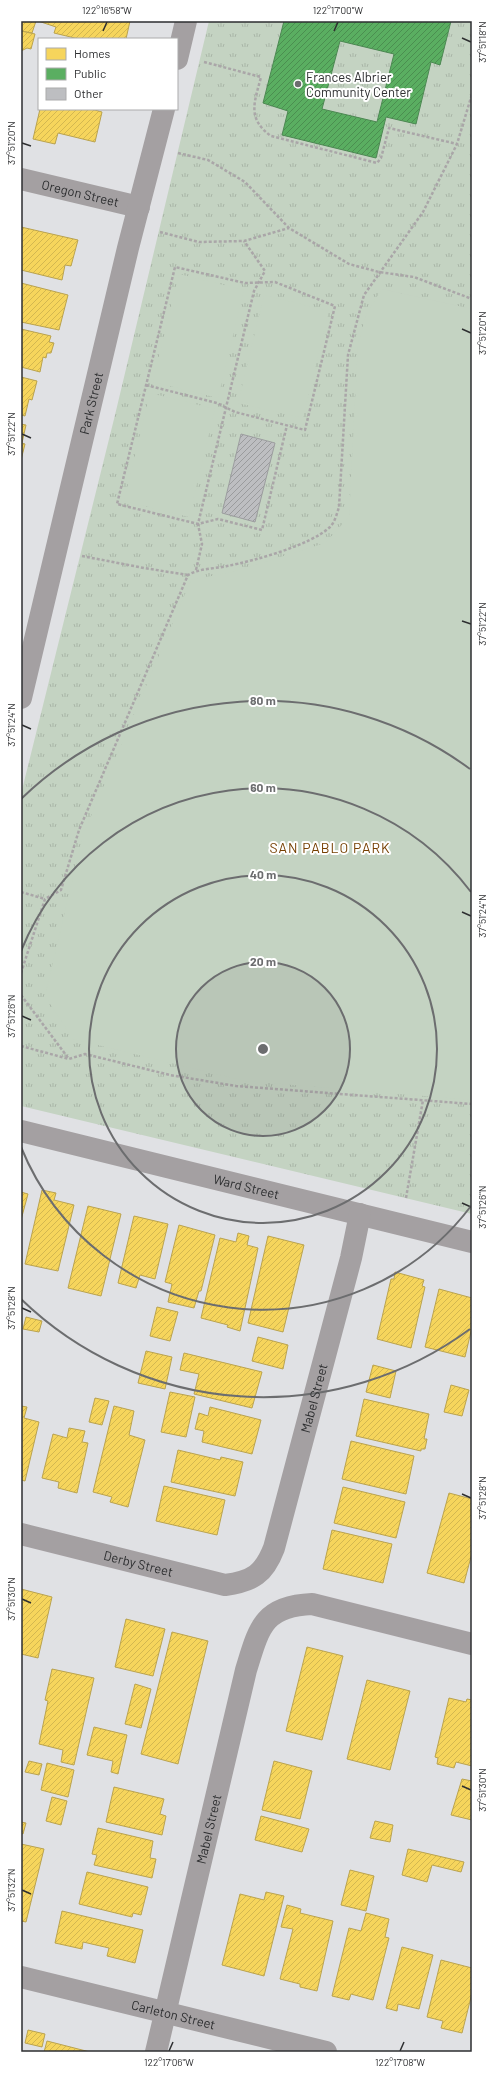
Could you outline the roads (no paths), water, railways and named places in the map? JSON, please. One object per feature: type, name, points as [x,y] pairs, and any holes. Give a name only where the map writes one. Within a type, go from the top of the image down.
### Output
[{"type":"street","points":[[178,53],[186,21]]},
{"type":"street","name":"Park Street","points":[[21,698],[164,110]]},
{"type":"street","name":"Oregon Street","points":[[21,179],[137,217]]},
{"type":"street","name":"Ward Street","points":[[21,1131],[472,1242]]},
{"type":"street","name":"Mabel Street","points":[[255,1577],[268,1564],[274,1548],[351,1258],[360,1214]]},
{"type":"street","name":"Derby Street","points":[[21,1534],[212,1583],[224,1585],[242,1583],[255,1577]]},
{"type":"street","name":"Mabel Street","points":[[156,2052],[246,1670],[259,1630],[275,1612],[292,1605],[312,1604],[472,1644]]},
{"type":"street","name":"Carleton Street","points":[[21,1977],[326,2052]]},
{"type":"place","name":"Frances Albrier Community Center","points":[[298,84]]},
{"type":"district","name":"SAN PABLO PARK","points":[[330,848]]}]
